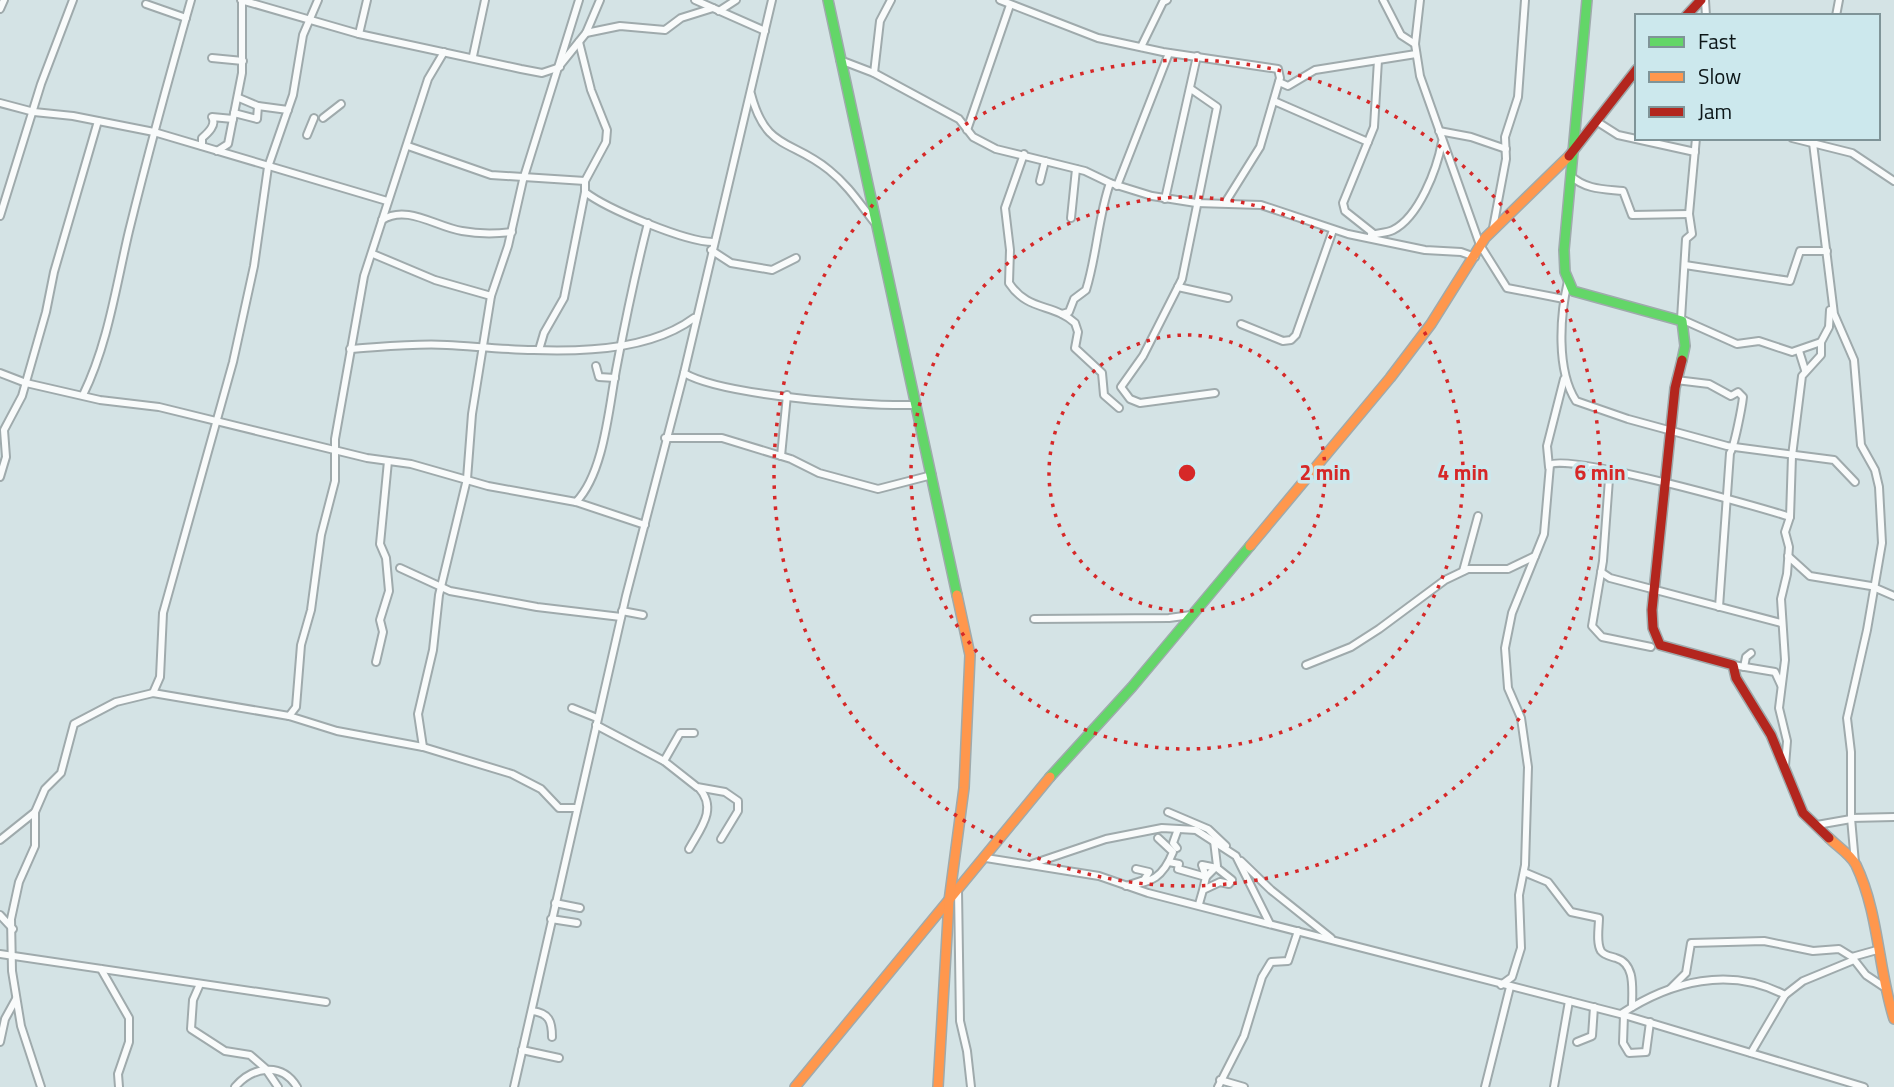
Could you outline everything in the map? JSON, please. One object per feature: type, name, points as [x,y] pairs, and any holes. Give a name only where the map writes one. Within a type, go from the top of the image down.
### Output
[{"type":"street","points":[[0,9],[4,0]]},
{"type":"street","points":[[0,216],[3,194],[73,0]]},
{"type":"street","points":[[83,395],[94,372],[104,337],[154,132],[191,0]]},
{"type":"street","points":[[217,151],[228,144],[239,98],[243,61],[241,0],[254,1],[359,34],[473,56],[542,73],[561,66],[586,33],[600,0]]},
{"type":"street","points":[[153,693],[160,677],[163,613],[218,422],[254,266],[268,167],[288,110],[308,19],[318,0]]},
{"type":"street","points":[[359,34],[368,0]]},
{"type":"street","points":[[473,56],[485,0]]},
{"type":"street","points":[[423,747],[418,714],[433,650],[442,587],[467,479],[491,296],[512,232],[523,180],[561,66],[579,0]]},
{"type":"street","points":[[695,0],[765,32]]},
{"type":"street","points":[[586,33],[620,26],[666,30],[681,18],[716,9],[736,0]]},
{"type":"street","points":[[514,1087],[596,721],[665,438],[684,373],[772,0]]},
{"type":"street","points":[[828,0],[970,655],[964,788],[950,901],[938,1087]]},
{"type":"street","points":[[874,73],[880,21],[891,0]]},
{"type":"street","points":[[1000,0],[1079,33],[1169,53],[1275,67],[1280,71],[1260,147],[1225,203]]},
{"type":"street","points":[[1141,47],[1163,2],[1167,0]]},
{"type":"street","points":[[1383,0],[1401,35],[1415,44]]},
{"type":"street","points":[[1420,0],[1415,44],[1420,76],[1480,245],[1507,288],[1564,299]]},
{"type":"street","points":[[1493,229],[1506,149],[1505,137],[1518,97],[1525,0]]},
{"type":"street","points":[[1587,0],[1564,250],[1568,281],[1573,291],[1681,320],[1735,344],[1759,341],[1779,350],[1799,351],[1821,342]]},
{"type":"street","points":[[1688,14],[1703,0]]},
{"type":"street","points":[[146,4],[186,18]]},
{"type":"street","points":[[967,130],[1010,5]]},
{"type":"street","points":[[539,350],[544,333],[564,298],[585,181],[606,142],[607,130],[591,90],[579,43]]},
{"type":"street","points":[[289,716],[296,707],[301,645],[312,610],[321,535],[335,481],[334,448],[363,276],[373,254],[387,201],[408,146],[428,79],[444,52]]},
{"type":"street","points":[[1062,314],[1069,312],[1074,299],[1086,290],[1101,226],[1102,204],[1114,184],[1169,53]]},
{"type":"street","points":[[1279,82],[1289,86],[1315,70],[1416,54]]},
{"type":"street","points":[[1165,199],[1191,89],[1196,56]]},
{"type":"street","points":[[212,58],[243,61]]},
{"type":"street","points":[[839,60],[874,73],[959,119],[967,130],[989,146],[1076,169],[1165,199],[1196,204],[1261,205],[1333,230],[1425,250],[1461,251],[1475,257]]},
{"type":"street","points":[[1374,234],[1345,211],[1343,205],[1374,127],[1378,60]]},
{"type":"street","points":[[795,1087],[1082,739],[1132,687],[1390,378],[1493,229],[1574,151],[1635,72]]},
{"type":"street","points":[[1191,89],[1203,100],[1217,106],[1196,204],[1195,226],[1178,287],[1143,356],[1121,388],[1130,399],[1140,403],[1215,393]]},
{"type":"street","points":[[750,91],[757,116],[769,133],[831,171],[855,196],[876,225]]},
{"type":"street","points":[[239,98],[258,107],[288,110]]},
{"type":"street","points":[[1274,101],[1368,142]]},
{"type":"street","points":[[0,103],[34,112],[154,132],[387,201]]},
{"type":"street","points":[[323,118],[341,104]]},
{"type":"street","points":[[202,146],[202,138],[210,132],[212,117],[257,119],[258,107]]},
{"type":"street","points":[[307,135],[314,118]]},
{"type":"street","points":[[0,477],[6,457],[4,430],[26,383],[54,272],[98,121]]},
{"type":"street","points":[[1596,121],[1618,135],[1635,139]]},
{"type":"street","points":[[1439,131],[1471,137],[1506,149]]},
{"type":"street","points":[[1362,237],[1396,228],[1431,184],[1442,140]]},
{"type":"street","points":[[1641,140],[1695,152]]},
{"type":"street","points":[[1696,140],[1689,215],[1692,234],[1686,239],[1681,320],[1685,346],[1676,380],[1660,561],[1654,589],[1653,628],[1660,645],[1681,653],[1775,672],[1782,690]]},
{"type":"street","points":[[1805,370],[1819,358],[1821,342],[1829,327],[1827,251],[1815,141],[1852,153],[1894,181]]},
{"type":"street","points":[[408,146],[491,176],[523,180],[585,181]]},
{"type":"street","points":[[1024,154],[1005,208],[1010,250],[1009,283],[1027,303],[1062,314],[1075,323],[1075,348],[1102,373],[1104,396],[1119,408]]},
{"type":"street","points":[[1040,181],[1045,161]]},
{"type":"street","points":[[1071,218],[1076,169]]},
{"type":"street","points":[[1571,176],[1582,185],[1623,191],[1632,215],[1689,215]]},
{"type":"street","points":[[585,192],[648,223],[698,242],[713,242]]},
{"type":"street","points":[[382,220],[401,214],[422,217],[459,231],[512,232]]},
{"type":"street","points":[[576,502],[593,478],[609,419],[648,223]]},
{"type":"street","points":[[1241,324],[1283,341],[1291,341],[1333,230]]},
{"type":"street","points":[[711,250],[731,263],[772,270],[796,258]]},
{"type":"street","points":[[1685,265],[1788,281],[1793,279],[1794,264],[1800,251],[1827,251]]},
{"type":"street","points":[[373,254],[435,281],[491,296]]},
{"type":"street","points":[[1501,985],[1512,977],[1521,948],[1519,895],[1524,872],[1527,751],[1521,718],[1508,688],[1505,648],[1512,613],[1545,528],[1549,469],[1547,446],[1561,398],[1565,367],[1564,299],[1568,281]]},
{"type":"street","points":[[1178,287],[1228,298]]},
{"type":"street","points":[[1829,288],[1836,322],[1854,360],[1861,445],[1875,470],[1879,487],[1882,543],[1847,712],[1852,752],[1851,818],[1855,863],[1872,914],[1884,988],[1894,1019]]},
{"type":"street","points":[[350,349],[447,345],[539,350],[622,348],[678,330],[695,318]]},
{"type":"street","points":[[1785,772],[1787,740],[1779,708],[1785,660],[1781,599],[1788,556],[1785,532],[1790,517],[1792,456],[1805,370],[1799,351]]},
{"type":"street","points":[[596,366],[599,377],[615,379]]},
{"type":"street","points":[[1565,367],[1574,399],[1580,403],[1734,447],[1838,461],[1855,482]]},
{"type":"street","points":[[0,373],[26,383],[114,402],[159,407],[261,434],[411,464],[552,499],[576,502],[645,525]]},
{"type":"street","points":[[684,373],[722,386],[787,395],[916,405]]},
{"type":"street","points":[[1676,380],[1709,384],[1731,396],[1743,394],[1734,447],[1730,453],[1718,607]]},
{"type":"street","points":[[781,456],[787,395]]},
{"type":"street","points":[[665,438],[722,438],[781,456],[819,473],[878,488],[932,475]]},
{"type":"street","points":[[376,662],[383,632],[380,620],[389,592],[386,558],[380,544],[388,461]]},
{"type":"street","points":[[1549,469],[1552,462],[1557,461],[1604,469],[1790,517]]},
{"type":"street","points":[[1604,469],[1609,479],[1601,572],[1591,626],[1602,637],[1651,647]]},
{"type":"street","points":[[1463,571],[1478,516]]},
{"type":"street","points":[[1306,665],[1350,647],[1445,580],[1463,571],[1508,569],[1535,556]]},
{"type":"street","points":[[1788,556],[1810,576],[1874,587],[1894,596]]},
{"type":"street","points":[[400,568],[442,587],[537,607],[643,615]]},
{"type":"street","points":[[1601,572],[1718,607],[1781,622]]},
{"type":"street","points":[[1034,620],[1169,618],[1191,615]]},
{"type":"street","points":[[1744,667],[1747,655],[1751,653]]},
{"type":"street","points":[[1733,665],[1735,676],[1770,735],[1803,813],[1855,863]]},
{"type":"street","points":[[0,840],[34,812],[46,789],[61,772],[74,724],[116,702],[153,693],[289,716],[337,731],[423,747],[521,777],[541,789],[559,808],[577,808]]},
{"type":"street","points":[[572,708],[664,761],[697,787],[707,800],[708,810],[689,849]]},
{"type":"street","points":[[664,761],[680,733],[694,733]]},
{"type":"street","points":[[697,787],[725,792],[738,801],[738,811],[721,839]]},
{"type":"street","points":[[34,812],[35,846],[19,882],[11,919],[16,999],[26,1046],[41,1087]]},
{"type":"street","points":[[1162,828],[1168,812]]},
{"type":"street","points":[[1168,812],[1236,856],[1270,924]]},
{"type":"street","points":[[1168,812],[1208,829],[1319,931],[1341,943]]},
{"type":"street","points":[[1817,825],[1851,818],[1894,817]]},
{"type":"street","points":[[1030,864],[1106,839],[1162,828],[1196,830]]},
{"type":"street","points":[[1177,848],[1173,844],[1178,829]]},
{"type":"street","points":[[1126,886],[1149,883],[1161,876],[1173,852],[1158,838]]},
{"type":"street","points":[[1199,904],[1206,877],[1216,867],[1214,841]]},
{"type":"street","points":[[986,858],[1099,876],[1126,886],[1341,943],[1623,1014],[1864,1087]]},
{"type":"street","points":[[1169,862],[1179,864],[1178,869],[1206,877]]},
{"type":"street","points":[[1203,890],[1220,881],[1228,884],[1232,880],[1216,867],[1202,866],[1206,877]]},
{"type":"street","points":[[1126,886],[1143,880],[1149,872],[1136,869]]},
{"type":"street","points":[[1524,872],[1548,882],[1571,912],[1599,918],[1601,950],[1627,966],[1632,982],[1632,1007]]},
{"type":"street","points":[[958,890],[960,1021],[971,1087]]},
{"type":"street","points":[[555,903],[580,908]]},
{"type":"street","points":[[0,915],[13,929]]},
{"type":"street","points":[[551,919],[577,923]]},
{"type":"street","points":[[1244,1087],[1219,1083],[1244,1036],[1263,973],[1271,962],[1288,961],[1298,931]]},
{"type":"street","points":[[1671,988],[1686,973],[1691,943],[1763,942],[1812,951],[1836,948],[1853,958],[1866,975],[1884,988]]},
{"type":"street","points":[[1752,1053],[1785,995],[1803,981],[1877,950]]},
{"type":"street","points":[[0,954],[326,1002]]},
{"type":"street","points":[[101,969],[129,1018],[130,1042],[118,1074],[120,1087]]},
{"type":"street","points":[[1623,1014],[1671,988],[1699,981],[1741,979],[1768,986],[1785,995]]},
{"type":"street","points":[[200,984],[193,1000],[191,1029],[225,1051],[250,1055],[265,1068],[278,1087]]},
{"type":"street","points":[[1485,1087],[1510,987]]},
{"type":"street","points":[[0,1042],[5,1019],[16,999]]},
{"type":"street","points":[[1554,1087],[1569,1001]]},
{"type":"street","points":[[1577,1042],[1591,1036],[1594,1007]]},
{"type":"street","points":[[532,1011],[546,1015],[551,1020],[551,1037]]},
{"type":"street","points":[[1623,1014],[1623,1043],[1631,1053],[1643,1053],[1647,1049],[1650,1022]]},
{"type":"street","points":[[522,1050],[559,1058]]},
{"type":"street","points":[[235,1087],[249,1075],[265,1068],[284,1073],[297,1087]]},
{"type":"traffic: fast","points":[[828,0],[957,595]]},
{"type":"traffic: fast","points":[[1587,0],[1564,250],[1565,272],[1573,291],[1682,321],[1685,346],[1682,360]]},
{"type":"traffic: fast","points":[[1050,777],[1132,687],[1250,546]]},
{"type":"traffic: slow","points":[[1250,546],[1390,378],[1431,324],[1485,238],[1569,156]]},
{"type":"traffic: slow","points":[[938,1087],[949,901],[964,788],[970,655],[957,595]]},
{"type":"traffic: slow","points":[[795,1087],[1050,777]]},
{"type":"traffic: slow","points":[[1829,838],[1854,861],[1864,883],[1894,1019]]},
{"type":"traffic: jam","points":[[1688,14],[1701,0]]},
{"type":"traffic: jam","points":[[1569,156],[1635,72]]},
{"type":"traffic: jam","points":[[1682,360],[1675,388],[1652,610],[1653,628],[1660,645],[1733,665],[1736,678],[1771,735],[1803,813],[1829,838]]}]
